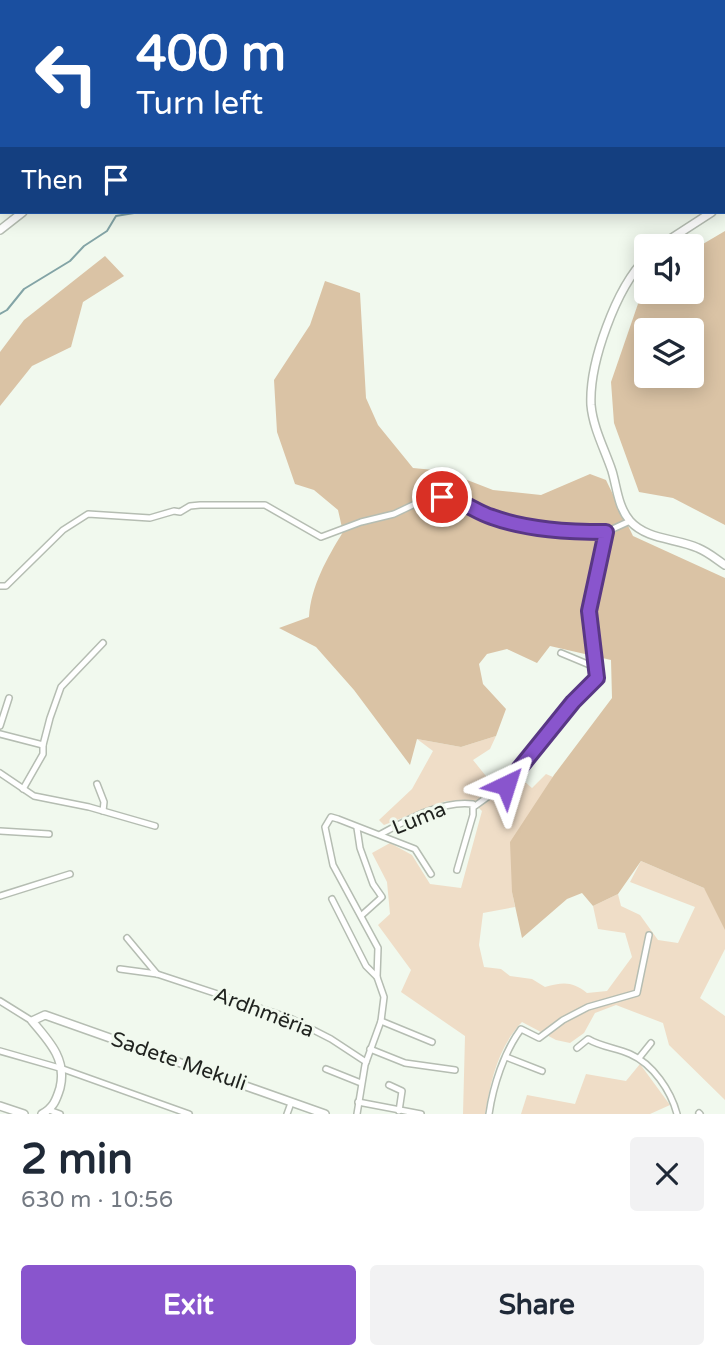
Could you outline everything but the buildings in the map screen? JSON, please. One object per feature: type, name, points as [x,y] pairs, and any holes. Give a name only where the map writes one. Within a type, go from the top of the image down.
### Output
[{"type":"street","points":[[0,230],[20,214]]},
{"type":"street","points":[[679,234],[709,214]]},
{"type":"street","points":[[634,273],[614,306],[591,393],[594,420],[618,497],[630,521],[647,533],[697,547],[725,565]]},
{"type":"street","points":[[0,586],[6,586],[63,530],[88,514],[150,518],[174,511],[180,512],[190,506],[265,505],[321,537],[361,522],[394,514],[423,501],[442,497],[451,498],[492,517],[560,530],[606,532],[630,521]]},
{"type":"street","points":[[475,806],[511,780],[573,702],[597,678],[589,611],[606,532]]},
{"type":"street","points":[[23,789],[43,754],[43,745],[61,687],[103,643]]},
{"type":"street","points":[[561,653],[597,668]]},
{"type":"street","points":[[0,726],[9,698]]},
{"type":"street","points":[[0,734],[43,745]]},
{"type":"street","points":[[0,774],[43,799],[103,811],[155,826]]},
{"type":"street","points":[[97,784],[104,802],[103,811]]},
{"type":"street","name":"Luma","points":[[381,834],[437,808],[464,803],[475,806],[457,870]]},
{"type":"street","name":"Luma","points":[[381,1021],[384,997],[377,977],[378,948],[333,865],[325,827],[331,817],[415,849],[431,874]]},
{"type":"street","points":[[357,828],[360,848],[373,884],[382,897],[362,915]]},
{"type":"street","points":[[0,831],[48,834]]},
{"type":"street","points":[[0,896],[70,874]]},
{"type":"street","points":[[332,899],[366,966],[377,977]]},
{"type":"street","points":[[489,1114],[492,1096],[506,1057],[521,1029],[539,1038],[563,1020],[588,1007],[637,993],[649,935]]},
{"type":"street","points":[[127,938],[157,974]]},
{"type":"street","name":"Ardhmëria","points":[[120,969],[157,974],[290,1018],[331,1039],[366,1062]]},
{"type":"street","points":[[0,1001],[32,1021],[57,1054],[63,1069],[57,1098],[45,1112]]},
{"type":"street","name":"Sadete Mekuli","points":[[32,1021],[40,1016],[49,1016],[325,1114]]},
{"type":"street","points":[[357,1114],[366,1062],[381,1021],[432,1042]]},
{"type":"street","points":[[577,1048],[588,1039],[639,1058],[657,1075],[674,1102],[677,1114]]},
{"type":"street","points":[[639,1058],[650,1043]]},
{"type":"street","points":[[370,1049],[405,1063],[455,1070]]},
{"type":"street","points":[[0,1051],[63,1069],[189,1114]]},
{"type":"street","points":[[506,1057],[542,1071]]},
{"type":"street","points":[[326,1069],[361,1083]]},
{"type":"street","points":[[389,1085],[402,1091],[399,1111]]},
{"type":"street","points":[[358,1102],[421,1114]]},
{"type":"street","points":[[287,1114],[291,1103]]},
{"type":"street","points":[[0,1106],[24,1114]]},
{"type":"street","points":[[45,1112],[60,1114]]},
{"type":"shaded area","points":[[725,231],[725,525],[673,498],[639,492],[614,423],[611,382],[638,304],[704,304],[704,243]]},
{"type":"shaded area","points":[[105,256],[124,276],[83,302],[71,347],[32,366],[0,406],[0,352],[24,320]]},
{"type":"shaded area","points":[[325,281],[360,293],[366,398],[378,425],[413,468],[444,471],[493,490],[541,495],[590,474],[606,480],[633,536],[725,578],[725,930],[704,888],[641,861],[618,894],[593,906],[582,893],[567,899],[522,938],[512,892],[510,842],[554,775],[612,698],[611,660],[550,646],[537,663],[507,649],[487,654],[479,664],[483,684],[506,709],[496,736],[461,747],[417,739],[410,765],[354,690],[316,647],[279,628],[309,617],[316,583],[343,532],[338,510],[314,490],[295,484],[277,432],[274,380],[310,325]]},
{"type":"shaded area","points":[[496,736],[490,749],[473,760],[506,801],[525,782],[532,788],[546,774],[553,777],[514,843],[512,891],[515,907],[483,913],[479,945],[484,967],[501,969],[510,976],[532,979],[545,987],[567,984],[577,986],[587,993],[607,991],[632,957],[625,933],[598,929],[593,906],[618,894],[621,906],[640,915],[658,940],[678,943],[695,907],[630,882],[641,861],[704,888],[725,910],[725,949],[700,998],[725,1016],[725,1100],[669,1045],[663,1023],[616,1005],[595,1013],[584,1033],[570,1043],[556,1040],[522,1022],[501,1053],[485,1114],[463,1114],[465,1036],[401,992],[411,970],[378,925],[390,914],[387,882],[372,853],[390,843],[412,855],[430,884],[461,888],[482,811],[472,801],[446,801],[384,825],[379,820],[412,789],[433,751],[417,739],[461,747]]},
{"type":"shaded area","points":[[640,1064],[670,1105],[650,1114],[521,1114],[527,1095],[575,1104],[586,1074],[626,1081]]},
{"type":"waterway","points":[[0,314],[7,310],[24,289],[70,261],[84,246],[107,231],[116,216],[128,214]]},
{"type":"route","points":[[442,497],[451,498],[492,517],[519,524],[560,530],[606,532],[589,611],[597,678],[573,702],[506,785]]}]
